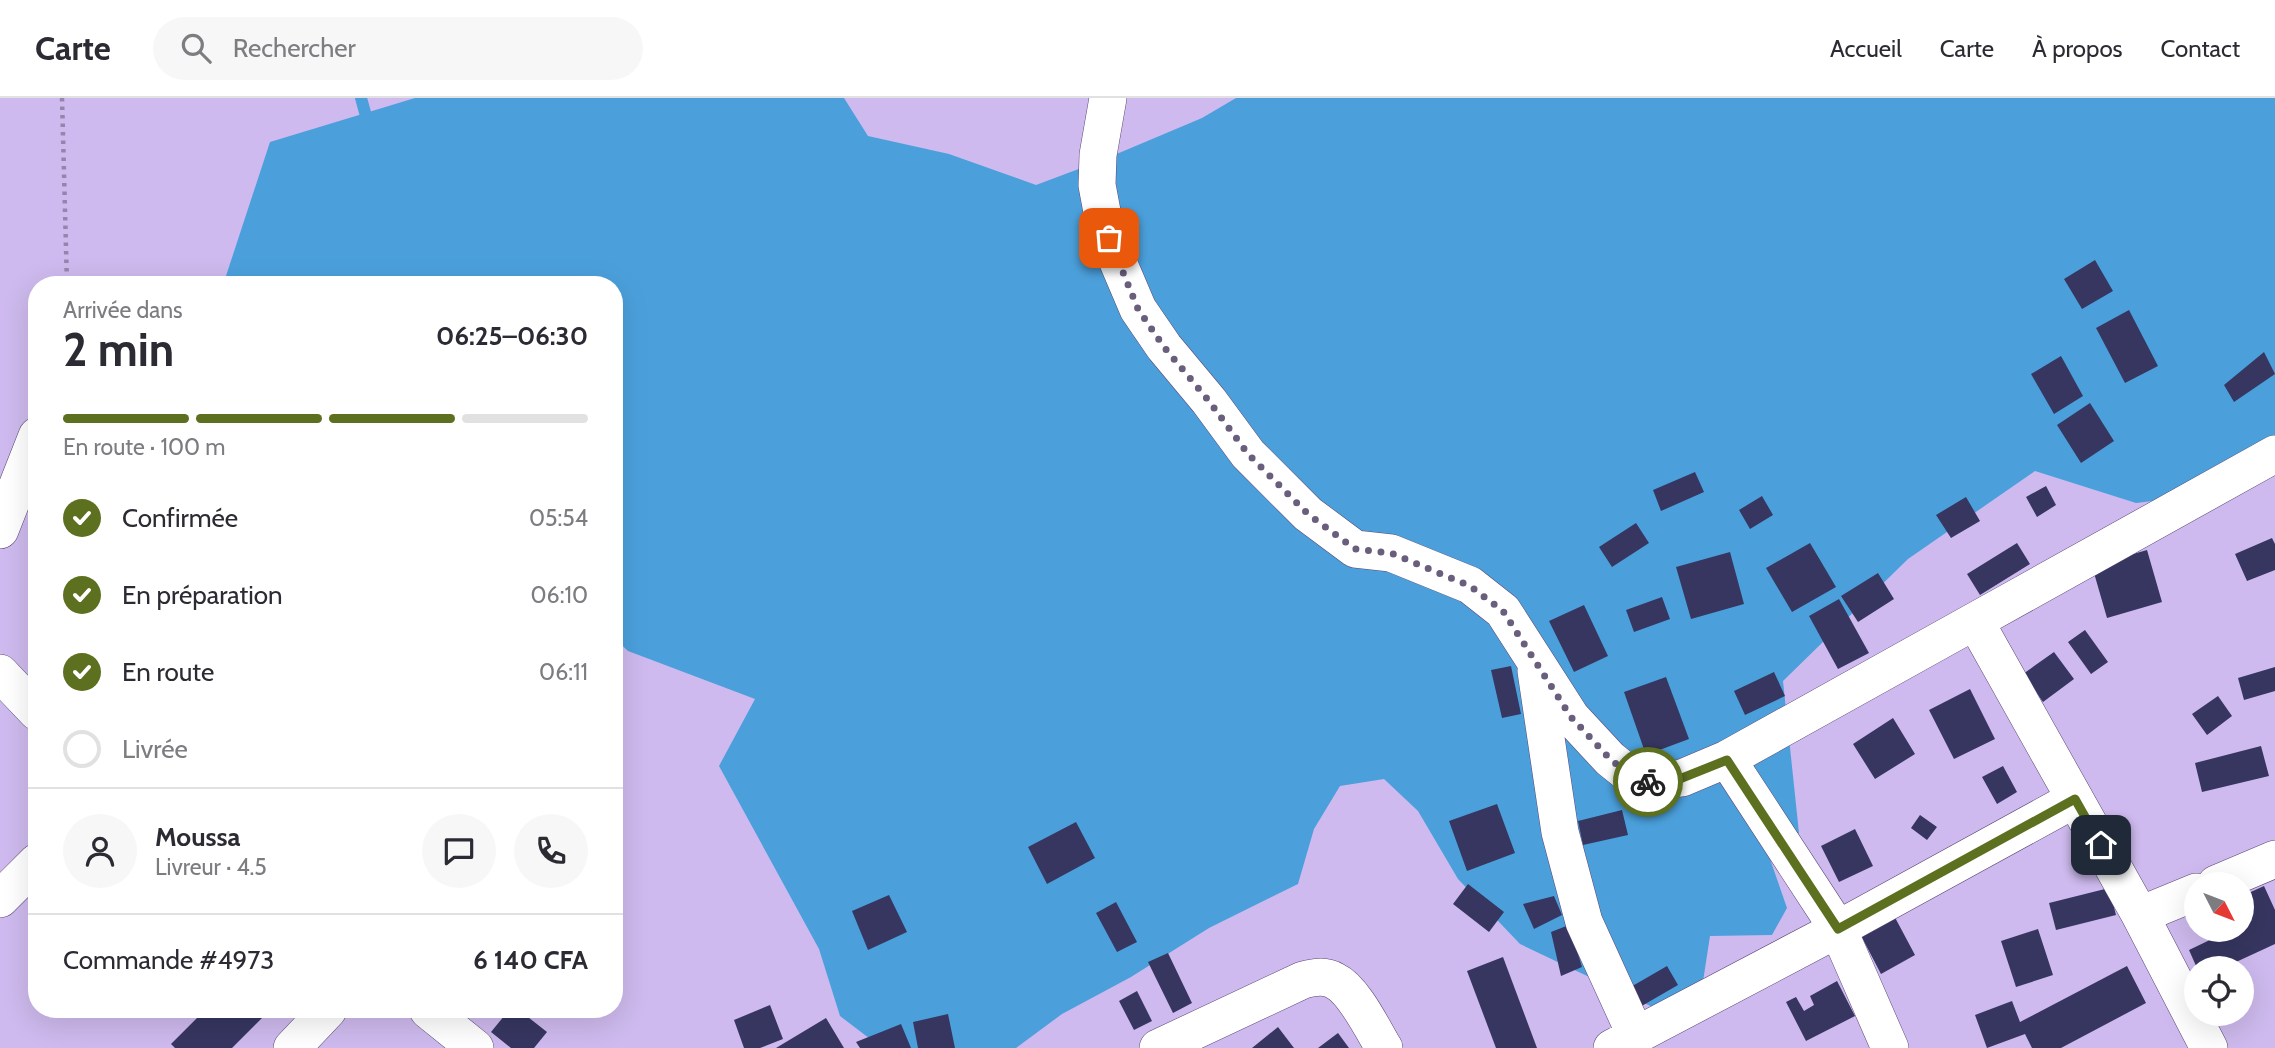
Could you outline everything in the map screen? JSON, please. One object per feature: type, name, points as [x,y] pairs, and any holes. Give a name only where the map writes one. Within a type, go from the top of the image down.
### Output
[{"type":"street","points":[[1108,98],[1098,155],[1097,185],[1103,217],[1138,309],[1164,347],[1248,454],[1308,514],[1355,549],[1391,553],[1470,586],[1503,611],[1571,717],[1610,759],[1640,783],[1682,778],[1727,760],[2275,454]]},
{"type":"street","points":[[0,530],[28,459]]},
{"type":"street","points":[[1975,621],[2140,915],[2208,1048]]},
{"type":"street","points":[[1534,659],[1560,832],[1584,922],[1595,948],[1624,1042],[2075,799]]},
{"type":"street","points":[[0,673],[28,703]]},
{"type":"street","points":[[1727,760],[1838,929],[1890,1048]]},
{"type":"street","points":[[2244,872],[2275,859]]},
{"type":"street","points":[[0,899],[28,871]]},
{"type":"street","points":[[2140,915],[2184,897]]},
{"type":"street","points":[[1158,1048],[1303,980],[1317,976],[1334,980],[1347,989],[1384,1048]]},
{"type":"street","points":[[292,1048],[320,1018]]},
{"type":"street","points":[[438,1018],[475,1048]]},
{"type":"path","points":[[62,98],[66,276]]},
{"type":"water","points":[[415,98],[844,98],[868,136],[949,154],[1036,185],[1202,118],[1236,98],[2275,98],[2275,455],[2203,495],[2136,503],[2035,471],[1908,559],[1783,681],[1799,833],[1770,859],[1787,908],[1772,935],[1710,936],[1700,1001],[1663,1012],[1520,944],[1458,879],[1418,811],[1384,779],[1340,786],[1314,829],[1298,884],[1209,928],[1131,977],[1062,1014],[1016,1048],[882,1048],[840,1016],[819,949],[719,766],[755,699],[628,651],[623,646],[623,276],[226,276],[270,142]]},
{"type":"building","points":[[2095,260],[2113,291],[2082,309],[2064,279]]},
{"type":"building","points":[[2129,310],[2158,366],[2125,383],[2096,328]]},
{"type":"building","points":[[2264,352],[2275,374],[2234,402],[2224,385]]},
{"type":"building","points":[[2061,356],[2083,396],[2054,414],[2031,374]]},
{"type":"building","points":[[2090,403],[2114,441],[2081,463],[2057,425]]},
{"type":"building","points":[[1695,472],[1704,492],[1661,511],[1653,490]]},
{"type":"building","points":[[2046,486],[2056,505],[2037,517],[2026,497]]},
{"type":"building","points":[[1762,496],[1773,515],[1750,529],[1739,510]]},
{"type":"building","points":[[1966,497],[1980,521],[1951,538],[1936,515]]},
{"type":"building","points":[[1636,523],[1649,543],[1612,567],[1599,547]]},
{"type":"building","points":[[2272,538],[2275,544],[2275,570],[2247,581],[2235,554]]},
{"type":"building","points":[[1810,543],[1836,587],[1792,612],[1766,568]]},
{"type":"building","points":[[2017,543],[2030,564],[1980,595],[1967,574]]},
{"type":"building","points":[[2147,550],[2162,602],[2107,618],[2092,566]]},
{"type":"building","points":[[1730,552],[1744,604],[1691,619],[1676,567]]},
{"type":"building","points":[[1878,573],[1894,599],[1858,622],[1841,596]]},
{"type":"building","points":[[1662,597],[1670,619],[1634,632],[1626,610]]},
{"type":"building","points":[[1839,599],[1869,653],[1838,669],[1809,616]]},
{"type":"building","points":[[1584,605],[1608,656],[1574,672],[1549,621]]},
{"type":"building","points":[[2085,630],[2108,662],[2091,674],[2068,642]]},
{"type":"building","points":[[2054,652],[2074,679],[2043,702],[2023,674]]},
{"type":"building","points":[[1511,666],[1521,714],[1502,718],[1491,670]]},
{"type":"building","points":[[2275,667],[2275,691],[2244,700],[2238,678]]},
{"type":"building","points":[[1774,672],[1785,696],[1745,715],[1734,691]]},
{"type":"building","points":[[1666,677],[1689,739],[1646,755],[1624,692]]},
{"type":"building","points":[[1970,689],[1995,739],[1954,759],[1929,710]]},
{"type":"building","points":[[2218,696],[2232,716],[2207,735],[2192,714]]},
{"type":"building","points":[[1893,718],[1915,754],[1875,779],[1853,744]]},
{"type":"building","points":[[2261,746],[2269,776],[2202,792],[2195,763]]},
{"type":"building","points":[[2003,766],[2017,792],[1997,804],[1982,777]]},
{"type":"building","points":[[1497,804],[1515,853],[1467,871],[1449,821]]},
{"type":"building","points":[[1622,810],[1628,835],[1583,845],[1578,821]]},
{"type":"building","points":[[1920,815],[1937,827],[1927,840],[1911,828]]},
{"type":"building","points":[[1076,822],[1095,858],[1047,884],[1028,847]]},
{"type":"building","points":[[1855,829],[1873,866],[1839,882],[1821,846]]},
{"type":"building","points":[[1468,884],[1504,912],[1489,932],[1453,904]]},
{"type":"building","points":[[2264,886],[2275,910],[2275,944],[2249,956],[2192,956],[2189,950],[2206,942],[2254,942],[2254,891]]},
{"type":"building","points":[[2109,888],[2116,915],[2056,930],[2049,903]]},
{"type":"building","points":[[889,895],[907,932],[868,950],[852,911]]},
{"type":"building","points":[[1554,896],[1562,915],[1534,929],[1523,904]]},
{"type":"building","points":[[1116,902],[1137,942],[1117,952],[1096,913]]},
{"type":"building","points":[[1891,910],[1915,955],[1881,974],[1857,928]]},
{"type":"building","points":[[1569,925],[1582,967],[1561,976],[1551,932]]},
{"type":"building","points":[[2038,929],[2053,975],[2016,987],[2001,941]]},
{"type":"building","points":[[1168,953],[1192,1003],[1173,1013],[1148,962]]},
{"type":"building","points":[[1503,957],[1537,1048],[1496,1048],[1467,971]]},
{"type":"building","points":[[1667,966],[1678,985],[1640,1007],[1629,988]]},
{"type":"building","points":[[2127,966],[2146,1003],[2061,1048],[2032,1048],[2025,1034],[1987,1048],[1975,1015],[2012,1001],[2020,1022]]},
{"type":"building","points":[[1837,981],[1855,1016],[1806,1041],[1786,1002],[1796,997],[1804,1011],[1814,1005],[1810,996]]},
{"type":"building","points":[[1137,991],[1152,1021],[1134,1030],[1119,1001]]},
{"type":"building","points":[[770,1005],[783,1039],[760,1048],[744,1048],[734,1020]]},
{"type":"building","points":[[948,1014],[955,1048],[918,1048],[913,1022]]},
{"type":"building","points":[[197,1018],[262,1018],[232,1048],[175,1048],[171,1044]]},
{"type":"building","points":[[502,1018],[529,1018],[547,1032],[534,1048],[511,1048],[491,1032]]},
{"type":"building","points":[[826,1018],[844,1048],[776,1048]]},
{"type":"building","points":[[901,1024],[911,1048],[860,1048],[856,1042]]},
{"type":"building","points":[[1278,1027],[1294,1048],[1252,1048]]},
{"type":"building","points":[[1338,1033],[1349,1048],[1318,1048]]},
{"type":"waterway","points":[[361,98],[369,127]]},
{"type":"way so far","points":[[1109,238],[1138,309],[1164,347],[1248,454],[1308,514],[1355,549],[1391,553],[1470,586],[1503,611],[1571,717],[1610,759],[1640,783],[1648,782]]},
{"type":"route","points":[[1648,782],[1682,778],[1727,760],[1838,929],[2075,799],[2101,845]]}]
